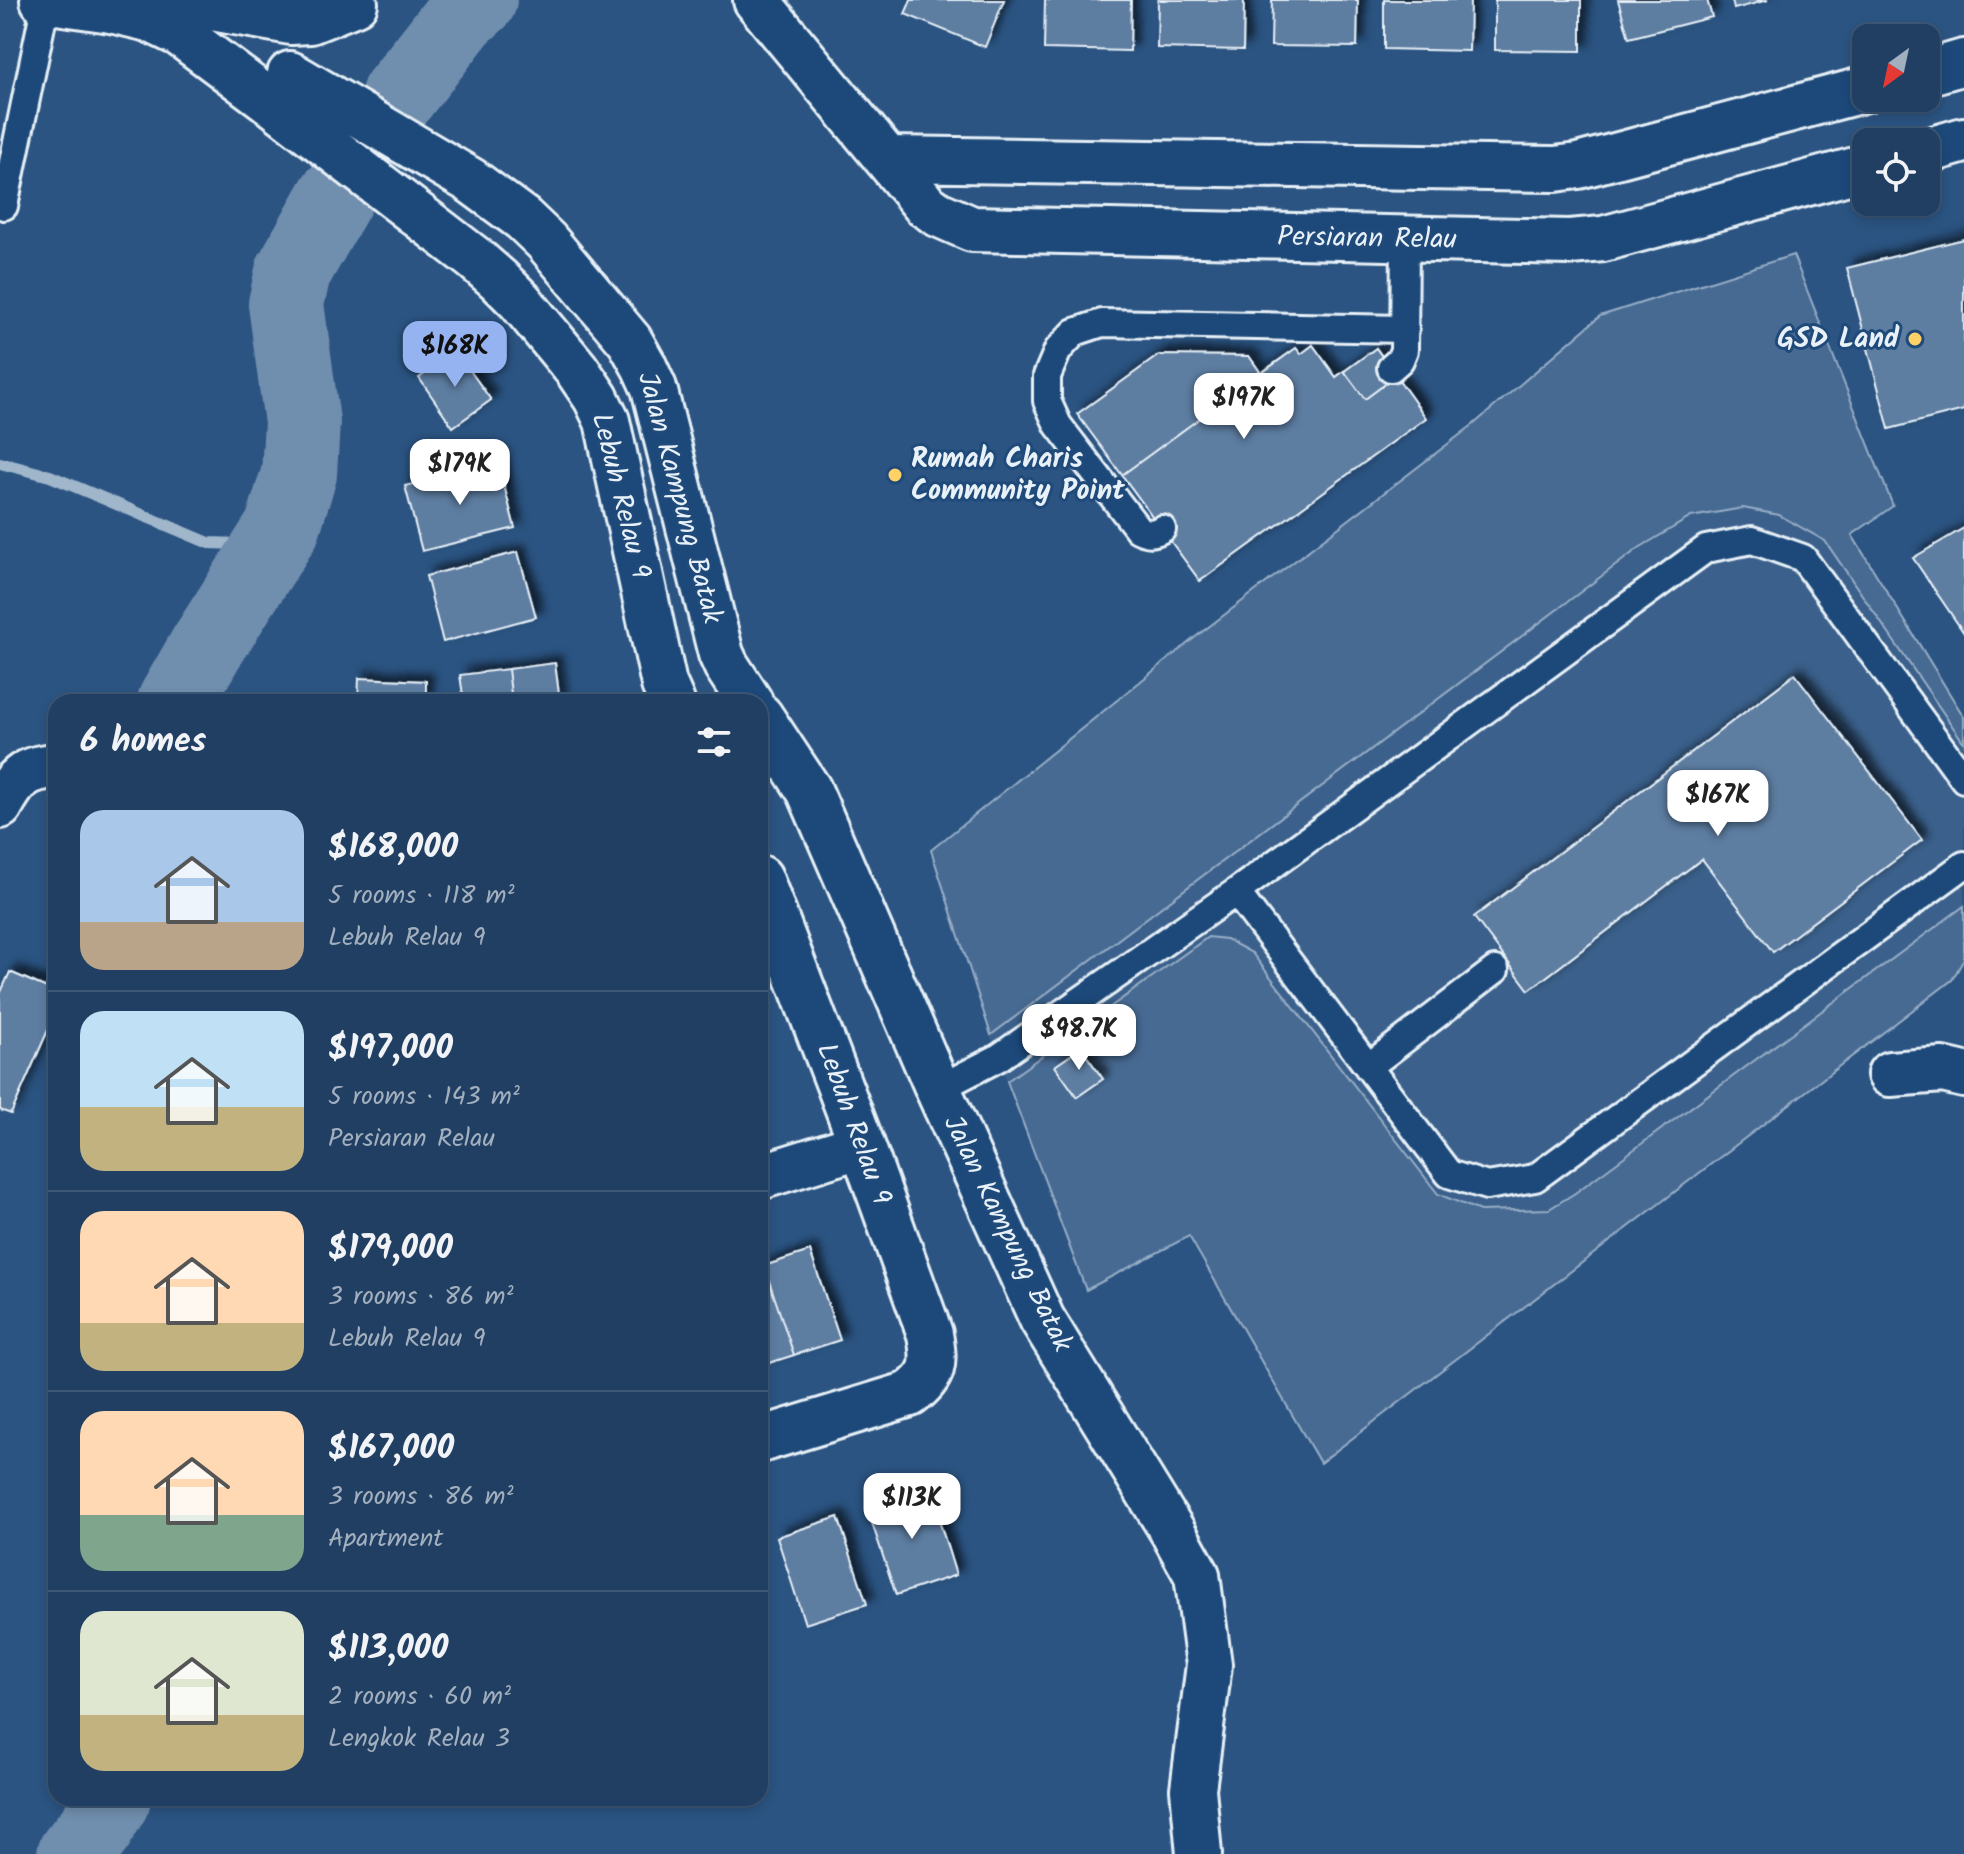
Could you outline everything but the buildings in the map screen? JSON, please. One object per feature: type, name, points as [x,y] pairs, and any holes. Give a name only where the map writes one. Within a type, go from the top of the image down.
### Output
[{"type":"street","points":[[45,0],[149,19],[278,87],[356,1]]},
{"type":"street","name":"Persiaran Relau","points":[[756,0],[925,205],[947,219],[972,229],[1570,242],[1603,239],[1852,171]]},
{"type":"street","points":[[111,10],[202,7],[291,22],[310,21],[356,1]]},
{"type":"street","points":[[1940,69],[1964,62]]},
{"type":"street","name":"Lebuh Relau 9","points":[[278,87],[498,279],[577,370],[596,398],[607,421],[668,694]]},
{"type":"street","name":"Jalan Kampung Batak","points":[[278,87],[470,180],[523,219],[546,241],[630,341],[654,388],[721,654],[745,694]]},
{"type":"street","points":[[887,159],[1555,169],[1578,166],[1852,93]]},
{"type":"street","points":[[1940,147],[1964,140]]},
{"type":"street","name":"Jalan Kampung Batak","points":[[768,728],[809,790],[938,1089],[1042,1319],[1197,1575],[1209,1665],[1193,1789],[1199,1854]]},
{"type":"street","points":[[0,806],[23,773],[48,766]]},
{"type":"street","name":"Lebuh Relau 9","points":[[768,899],[862,1145],[930,1334],[934,1357],[931,1373],[910,1394],[768,1438]]},
{"type":"street","points":[[1890,1074],[1943,1070],[1964,1075]]},
{"type":"street","points":[[768,1174],[862,1145]]},
{"type":"lane","points":[[4,206],[45,0]]},
{"type":"lane","points":[[1391,368],[1400,360],[1404,350],[1405,240]]},
{"type":"lane","points":[[1162,529],[1146,534],[1138,529],[1058,425],[1047,401],[1047,376],[1058,350],[1075,332],[1102,323],[1405,329]]},
{"type":"lane","points":[[938,1089],[998,1058],[1236,892],[1706,549],[1752,540],[1803,558],[1964,779]]},
{"type":"lane","points":[[1236,892],[1449,1174],[1487,1186],[1535,1178],[1964,865]]},
{"type":"lane","points":[[1368,1067],[1495,970]]},
{"type":"shaded area","points":[[1793,255],[1893,506],[1852,535],[1964,717],[1964,959],[1952,980],[1320,1463],[1189,1236],[1086,1290],[998,1058],[931,850],[1198,635],[1474,424],[1600,316]]},
{"type":"shaded area","points":[[1793,255],[1893,506],[1852,535],[1964,717],[1964,743],[1825,541],[1779,515],[1743,508],[1691,517],[1639,548],[991,1035],[931,850],[1198,635],[1474,424],[1600,316]]},
{"type":"shaded area","points":[[1964,906],[1964,959],[1952,980],[1320,1463],[1189,1236],[1086,1290],[1007,1081],[1208,937],[1226,939],[1252,953],[1438,1194],[1480,1211],[1549,1209],[1575,1193]]},
{"type":"waterway","points":[[399,95],[461,16],[479,0]]},
{"type":"waterway","points":[[180,694],[282,529],[299,474],[302,422],[286,304],[293,272],[336,196]]},
{"type":"waterway","points":[[0,463],[50,476],[209,543],[240,544],[282,529]]},
{"type":"waterway","points":[[75,1854],[108,1806]]},
{"type":"place","name":"GSD Land","points":[[1915,339]]},
{"type":"place","name":"Rumah Charis Community Point","points":[[895,475]]}]
